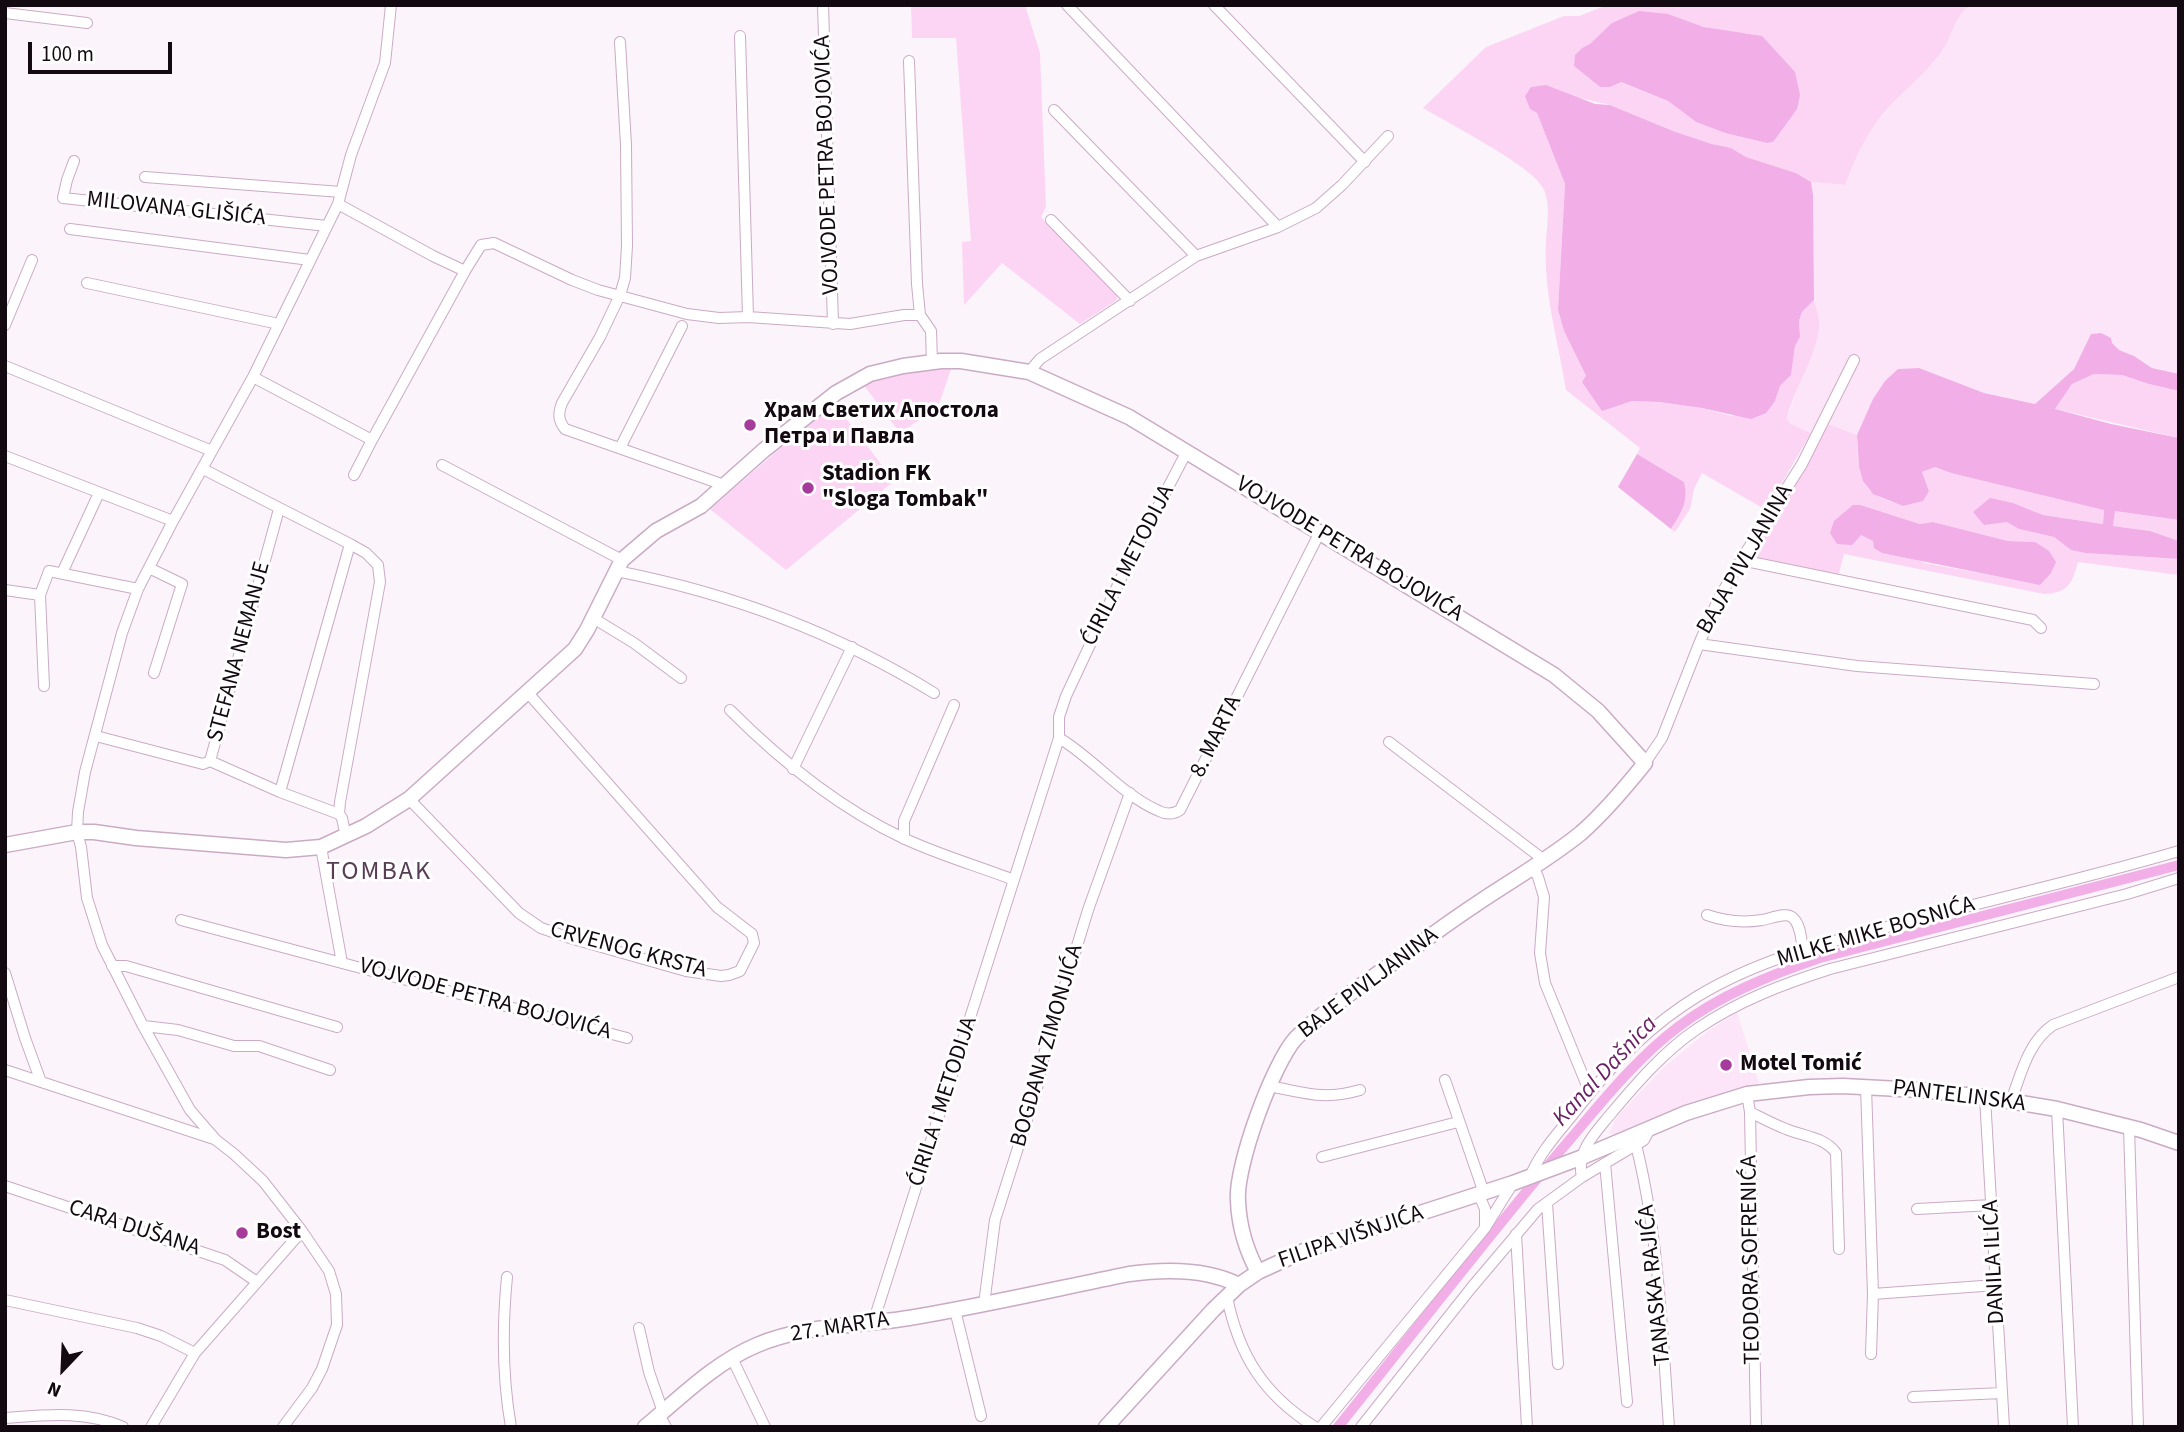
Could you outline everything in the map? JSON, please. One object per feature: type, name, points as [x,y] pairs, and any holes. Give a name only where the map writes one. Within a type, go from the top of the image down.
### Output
[{"type":"street","points":[[283,1427],[312,1388],[322,1369],[337,1325],[336,1294],[329,1271],[263,1181],[216,1140],[190,1110],[111,966],[87,898],[77,832],[78,812],[85,772],[122,633],[138,589],[253,377],[338,204],[351,155],[385,63],[391,5]]},
{"type":"street","name":"VOJVODE PETRA BOJOVIĆA","points":[[823,5],[833,324]]},
{"type":"street","points":[[1067,5],[1278,227]]},
{"type":"street","points":[[1214,5],[1365,162]]},
{"type":"street","points":[[5,13],[87,23]]},
{"type":"street","points":[[740,36],[748,317]]},
{"type":"street","points":[[620,42],[626,145],[625,278],[600,337],[562,403],[560,422],[565,429],[724,485]]},
{"type":"street","points":[[909,61],[919,315],[931,331],[932,363]]},
{"type":"street","points":[[1054,110],[1196,256]]},
{"type":"street","points":[[1029,372],[1040,359],[1196,256],[1278,227],[1315,208],[1331,197],[1388,136]]},
{"type":"street","name":"MILOVANA GLIŠIĆA","points":[[74,162],[63,198],[327,226]]},
{"type":"street","name":"MILOVANA GLIŠIĆA","points":[[145,177],[341,192]]},
{"type":"street","points":[[338,204],[465,271]]},
{"type":"street","points":[[1051,220],[1129,301]]},
{"type":"street","name":"MILOVANA GLIŠIĆA","points":[[70,229],[310,260]]},
{"type":"street","points":[[354,475],[481,245],[494,243],[572,280],[620,295]]},
{"type":"street","points":[[5,325],[32,260]]},
{"type":"street","points":[[87,282],[279,324]]},
{"type":"street","name":"VOJVODE PETRA BOJOVIĆA","points":[[620,295],[687,314],[719,318],[748,317],[850,324],[919,315]]},
{"type":"street","points":[[621,449],[682,326]]},
{"type":"street","name":"BAJA PIVLJANINA","points":[[1645,762],[1662,738],[1718,600],[1802,464],[1854,360]]},
{"type":"street","name":"VOJVODE PETRA BOJOVIĆA","points":[[5,845],[77,832],[94,832],[286,850],[321,847],[346,837],[409,799],[575,649],[619,565],[656,531],[701,506],[764,450],[850,384],[870,374],[903,366],[961,361],[1029,372],[1118,412],[1235,480],[1555,675],[1598,711],[1645,762]]},
{"type":"street","points":[[5,366],[212,451]]},
{"type":"street","points":[[253,377],[372,440]]},
{"type":"street","name":"ĆIRILA I METODIJA","points":[[873,1323],[1059,738],[1059,717],[1070,685],[1124,572],[1186,453]]},
{"type":"street","points":[[5,456],[173,521]]},
{"type":"street","points":[[442,465],[619,565],[737,600],[814,629],[934,693]]},
{"type":"street","points":[[203,469],[350,544],[378,565],[380,582],[339,814],[346,837]]},
{"type":"street","points":[[62,573],[99,493]]},
{"type":"street","name":"STEFANA NEMANJE","points":[[279,509],[209,761],[339,814]]},
{"type":"street","name":"8. MARTA","points":[[1059,738],[1130,793],[1158,811],[1177,813],[1183,807],[1320,532]]},
{"type":"street","points":[[280,792],[350,544]]},
{"type":"street","points":[[1741,560],[2034,620],[2041,628]]},
{"type":"street","points":[[149,568],[182,584],[154,673]]},
{"type":"street","points":[[44,686],[40,595],[49,571],[138,589]]},
{"type":"street","points":[[5,590],[40,595]]},
{"type":"street","points":[[593,618],[642,648],[681,678]]},
{"type":"street","points":[[1699,644],[1857,666],[2094,684]]},
{"type":"street","points":[[793,769],[852,647]]},
{"type":"street","name":"CRVENOG KRSTA","points":[[409,799],[519,914],[541,928],[686,971],[721,976],[740,971],[754,943],[752,934],[717,907],[528,694]]},
{"type":"street","points":[[905,839],[904,821],[954,705]]},
{"type":"street","points":[[730,710],[793,769],[847,807],[905,839],[1014,880]]},
{"type":"street","points":[[96,736],[203,764],[209,761]]},
{"type":"street","points":[[1389,742],[1538,863],[1538,877],[1544,897],[1540,953],[1545,983],[1590,1093]]},
{"type":"street","name":"BAJE PIVLJANINA","points":[[1258,1272],[1247,1250],[1237,1199],[1245,1155],[1268,1086],[1294,1040],[1319,1017],[1462,913],[1579,835],[1623,792],[1645,762]]},
{"type":"street","name":"BOGDANA ZIMONJIĆA","points":[[984,1304],[995,1220],[1037,1088],[1046,1045],[1088,910],[1130,793]]},
{"type":"street","name":"VOJVODE PETRA BOJOVIĆA","points":[[321,847],[342,963]]},
{"type":"street","name":"MILKE MIKE BOSNIĆA","points":[[1530,1177],[1544,1152],[1590,1093],[1627,1054],[1661,1023],[1697,997],[1739,974],[1803,949],[2179,851]]},
{"type":"street","points":[[1582,1177],[1580,1158],[1597,1130],[1662,1059],[1695,1030],[1754,997],[1830,969],[2127,894],[2179,878]]},
{"type":"street","points":[[1707,915],[1726,921],[1759,921],[1788,915],[1793,917],[1799,927],[1803,949]]},
{"type":"street","name":"VOJVODE PETRA BOJOVIĆA","points":[[181,920],[627,1038]]},
{"type":"street","points":[[111,966],[126,966],[337,1027]]},
{"type":"street","points":[[5,972],[24,1038],[41,1082]]},
{"type":"street","points":[[2011,1101],[2031,1049],[2038,1037],[2053,1025],[2179,977]]},
{"type":"street","points":[[144,1026],[178,1030],[234,1045],[259,1046],[330,1070]]},
{"type":"street","points":[[5,1070],[216,1140]]},
{"type":"street","points":[[1445,1080],[1481,1194],[1485,1209],[1485,1228]]},
{"type":"street","points":[[1268,1086],[1312,1096],[1341,1096],[1360,1090]]},
{"type":"street","name":"PANTELINSKA","points":[[1530,1177],[1651,1126],[1746,1094],[1809,1087],[1866,1087],[1985,1097],[2057,1109],[2179,1143]]},
{"type":"street","points":[[1866,1087],[1873,1294],[1871,1354]]},
{"type":"street","name":"TEODORA SOFRENIĆA","points":[[1746,1094],[1749,1112],[1756,1427]]},
{"type":"street","name":"DANILA ILIĆA","points":[[1985,1097],[2004,1427]]},
{"type":"street","name":"PANTELINSKA","points":[[2057,1109],[2073,1427]]},
{"type":"street","points":[[1749,1112],[1824,1142],[1836,1153],[1839,1249]]},
{"type":"street","points":[[1322,1157],[1458,1122]]},
{"type":"street","points":[[1361,1427],[1516,1234],[1547,1203],[1582,1177],[1644,1140],[1651,1126]]},
{"type":"street","points":[[2129,1128],[2138,1427]]},
{"type":"street","name":"TANASKA RAJIĆA","points":[[1636,1145],[1645,1180],[1651,1227],[1669,1427]]},
{"type":"street","points":[[1605,1163],[1627,1402]]},
{"type":"street","name":"FILIPA VIŠNJIĆA","points":[[1106,1427],[1227,1297],[1258,1272],[1315,1247],[1530,1177]]},
{"type":"street","points":[[1321,1427],[1485,1228],[1513,1183]]},
{"type":"street","name":"CARA DUŠANA","points":[[5,1186],[225,1260],[257,1282]]},
{"type":"street","points":[[1547,1203],[1558,1364]]},
{"type":"street","points":[[1917,1209],[1992,1205]]},
{"type":"street","points":[[151,1427],[195,1353],[302,1231]]},
{"type":"street","points":[[1516,1234],[1527,1427]]},
{"type":"street","name":"27. MARTA","points":[[645,1427],[663,1418],[708,1373],[732,1358],[759,1344],[800,1331],[955,1310],[1153,1270],[1186,1271],[1239,1285]]},
{"type":"street","points":[[507,1277],[503,1340],[511,1427]]},
{"type":"street","points":[[1873,1294],[1997,1285]]},
{"type":"street","points":[[1227,1297],[1240,1343],[1257,1374],[1280,1402],[1315,1427]]},
{"type":"street","points":[[5,1300],[137,1328],[161,1336],[195,1353]]},
{"type":"street","points":[[955,1310],[981,1416]]},
{"type":"street","points":[[639,1328],[663,1418]]},
{"type":"street","points":[[732,1358],[765,1427]]},
{"type":"street","points":[[1913,1397],[2002,1393]]},
{"type":"street","points":[[48,1427],[49,1415]]},
{"type":"street","points":[[5,1418],[84,1416],[123,1427]]},
{"type":"shaded area","points":[[911,5],[1025,5],[1040,53],[1046,207],[1041,217],[1117,296],[1117,300],[1080,324],[1002,263],[964,305],[962,242],[971,241],[956,38],[912,38]]},
{"type":"shaded area","points":[[1607,5],[1970,5],[1957,21],[1936,59],[1890,106],[1871,130],[1845,185],[1811,182],[1796,173],[1746,157],[1731,148],[1673,131],[1610,105],[1580,98],[1530,109],[1537,113],[1565,184],[1558,310],[1564,331],[1602,410],[1632,401],[1659,402],[1702,408],[1732,416],[1775,401],[1780,386],[1791,375],[1795,346],[1800,337],[1799,321],[1802,312],[1814,300],[1819,321],[1817,340],[1787,419],[1791,424],[1811,433],[1766,510],[1702,473],[1694,489],[1690,509],[1675,532],[1671,529],[1685,501],[1684,482],[1637,454],[1640,448],[1566,390],[1547,279],[1548,207],[1543,188],[1536,179],[1507,157],[1423,108],[1486,47],[1564,16],[1579,16]],"holes":[[[1668,14],[1720,30],[1753,34],[1773,142],[1725,133],[1696,122],[1668,101],[1620,82],[1610,87],[1600,87],[1574,66],[1582,48]]]},
{"type":"shaded area","points":[[1970,5],[2179,5],[2179,374],[2153,368],[2119,350],[2101,333],[2091,334],[2074,369],[2035,404],[1984,393],[1919,368],[1898,369],[1873,399],[1857,435],[1828,424],[1821,436],[1811,433],[1791,424],[1787,419],[1819,325],[1814,300],[1811,182],[1845,185],[1868,132],[1934,62],[1963,10]]},
{"type":"shaded area","points":[[1639,11],[1668,14],[1704,27],[1762,36],[1795,72],[1800,95],[1797,109],[1773,142],[1725,133],[1696,122],[1668,101],[1621,82],[1610,87],[1600,87],[1574,66],[1575,55],[1582,48],[1612,23]]},
{"type":"shaded area","points":[[1546,85],[1595,104],[1610,105],[1673,131],[1731,148],[1746,157],[1796,173],[1811,182],[1814,300],[1802,312],[1799,321],[1800,337],[1795,346],[1791,375],[1780,386],[1775,401],[1766,413],[1751,419],[1702,408],[1632,401],[1602,411],[1582,382],[1586,376],[1564,331],[1558,310],[1565,184],[1537,113],[1530,109],[1525,96],[1531,87]]},
{"type":"shaded area","points":[[2101,333],[2111,338],[2119,350],[2152,368],[2179,374],[2179,391],[2122,375],[2094,374],[2072,384],[2055,409],[2179,438],[2179,520],[2115,511],[2113,526],[2150,531],[2179,541],[2179,559],[2085,553],[2071,550],[2054,537],[2019,529],[2007,522],[1984,525],[1973,512],[1990,498],[2013,503],[2043,515],[2103,524],[2104,510],[1935,467],[1922,472],[1929,491],[1923,501],[1903,506],[1873,494],[1863,481],[1859,467],[1857,435],[1873,399],[1885,381],[1898,369],[1919,368],[1984,393],[2035,404],[2074,369],[2091,334]]},
{"type":"shaded area","points":[[952,366],[934,419],[922,418],[900,433],[862,383],[899,373]]},
{"type":"shaded area","points":[[2094,374],[2122,375],[2179,391],[2179,438],[2055,409],[2072,384]]},
{"type":"shaded area","name":"Stadion FK \"Sloga Tombak\"","points":[[835,404],[894,481],[786,570],[710,509]]},
{"type":"shaded area","points":[[1828,424],[1857,435],[1863,481],[1873,493],[1883,499],[1903,506],[1929,491],[1922,472],[1935,467],[2104,509],[2103,524],[2043,515],[2013,503],[1984,525],[2007,521],[2019,529],[2054,537],[2071,550],[2085,553],[2179,559],[2179,575],[2078,562],[2068,586],[2059,592],[2044,594],[1844,554],[1838,577],[1748,558],[1748,554],[1797,481]],"holes":[[[1889,514],[1920,524],[1933,522],[2008,541],[2035,542],[2039,584],[1925,563],[1861,535]]]},
{"type":"shaded area","points":[[1637,454],[1684,482],[1685,501],[1671,529],[1618,487]]},
{"type":"shaded area","points":[[1853,505],[1920,524],[1933,522],[2008,541],[2035,542],[2049,551],[2056,562],[2051,573],[2040,585],[1882,553],[1874,548],[1873,541],[1861,535],[1852,545],[1837,544],[1830,533],[1834,521]]},
{"type":"shaded area","points":[[2115,511],[2179,520],[2179,541],[2150,531],[2113,526]]},
{"type":"shaded area","points":[[1737,1012],[1759,1083],[1613,1135],[1609,1133],[1616,1118],[1664,1067],[1708,1031]]},
{"type":"waterway","name":"Kanal Dašnica","points":[[1338,1427],[1504,1218],[1602,1102],[1662,1040],[1694,1016],[1746,987],[1820,958],[2179,865]]},
{"type":"place","name":"Храм Светих Апостола Петра и Павла","points":[[750,425]]},
{"type":"place","name":"Stadion FK \"Sloga Tombak\"","points":[[808,488]]},
{"type":"place","name":"Motel Tomić","points":[[1726,1065]]},
{"type":"place","name":"Bost","points":[[242,1233]]},
{"type":"district","name":"TOMBAK","points":[[379,873]]}]
